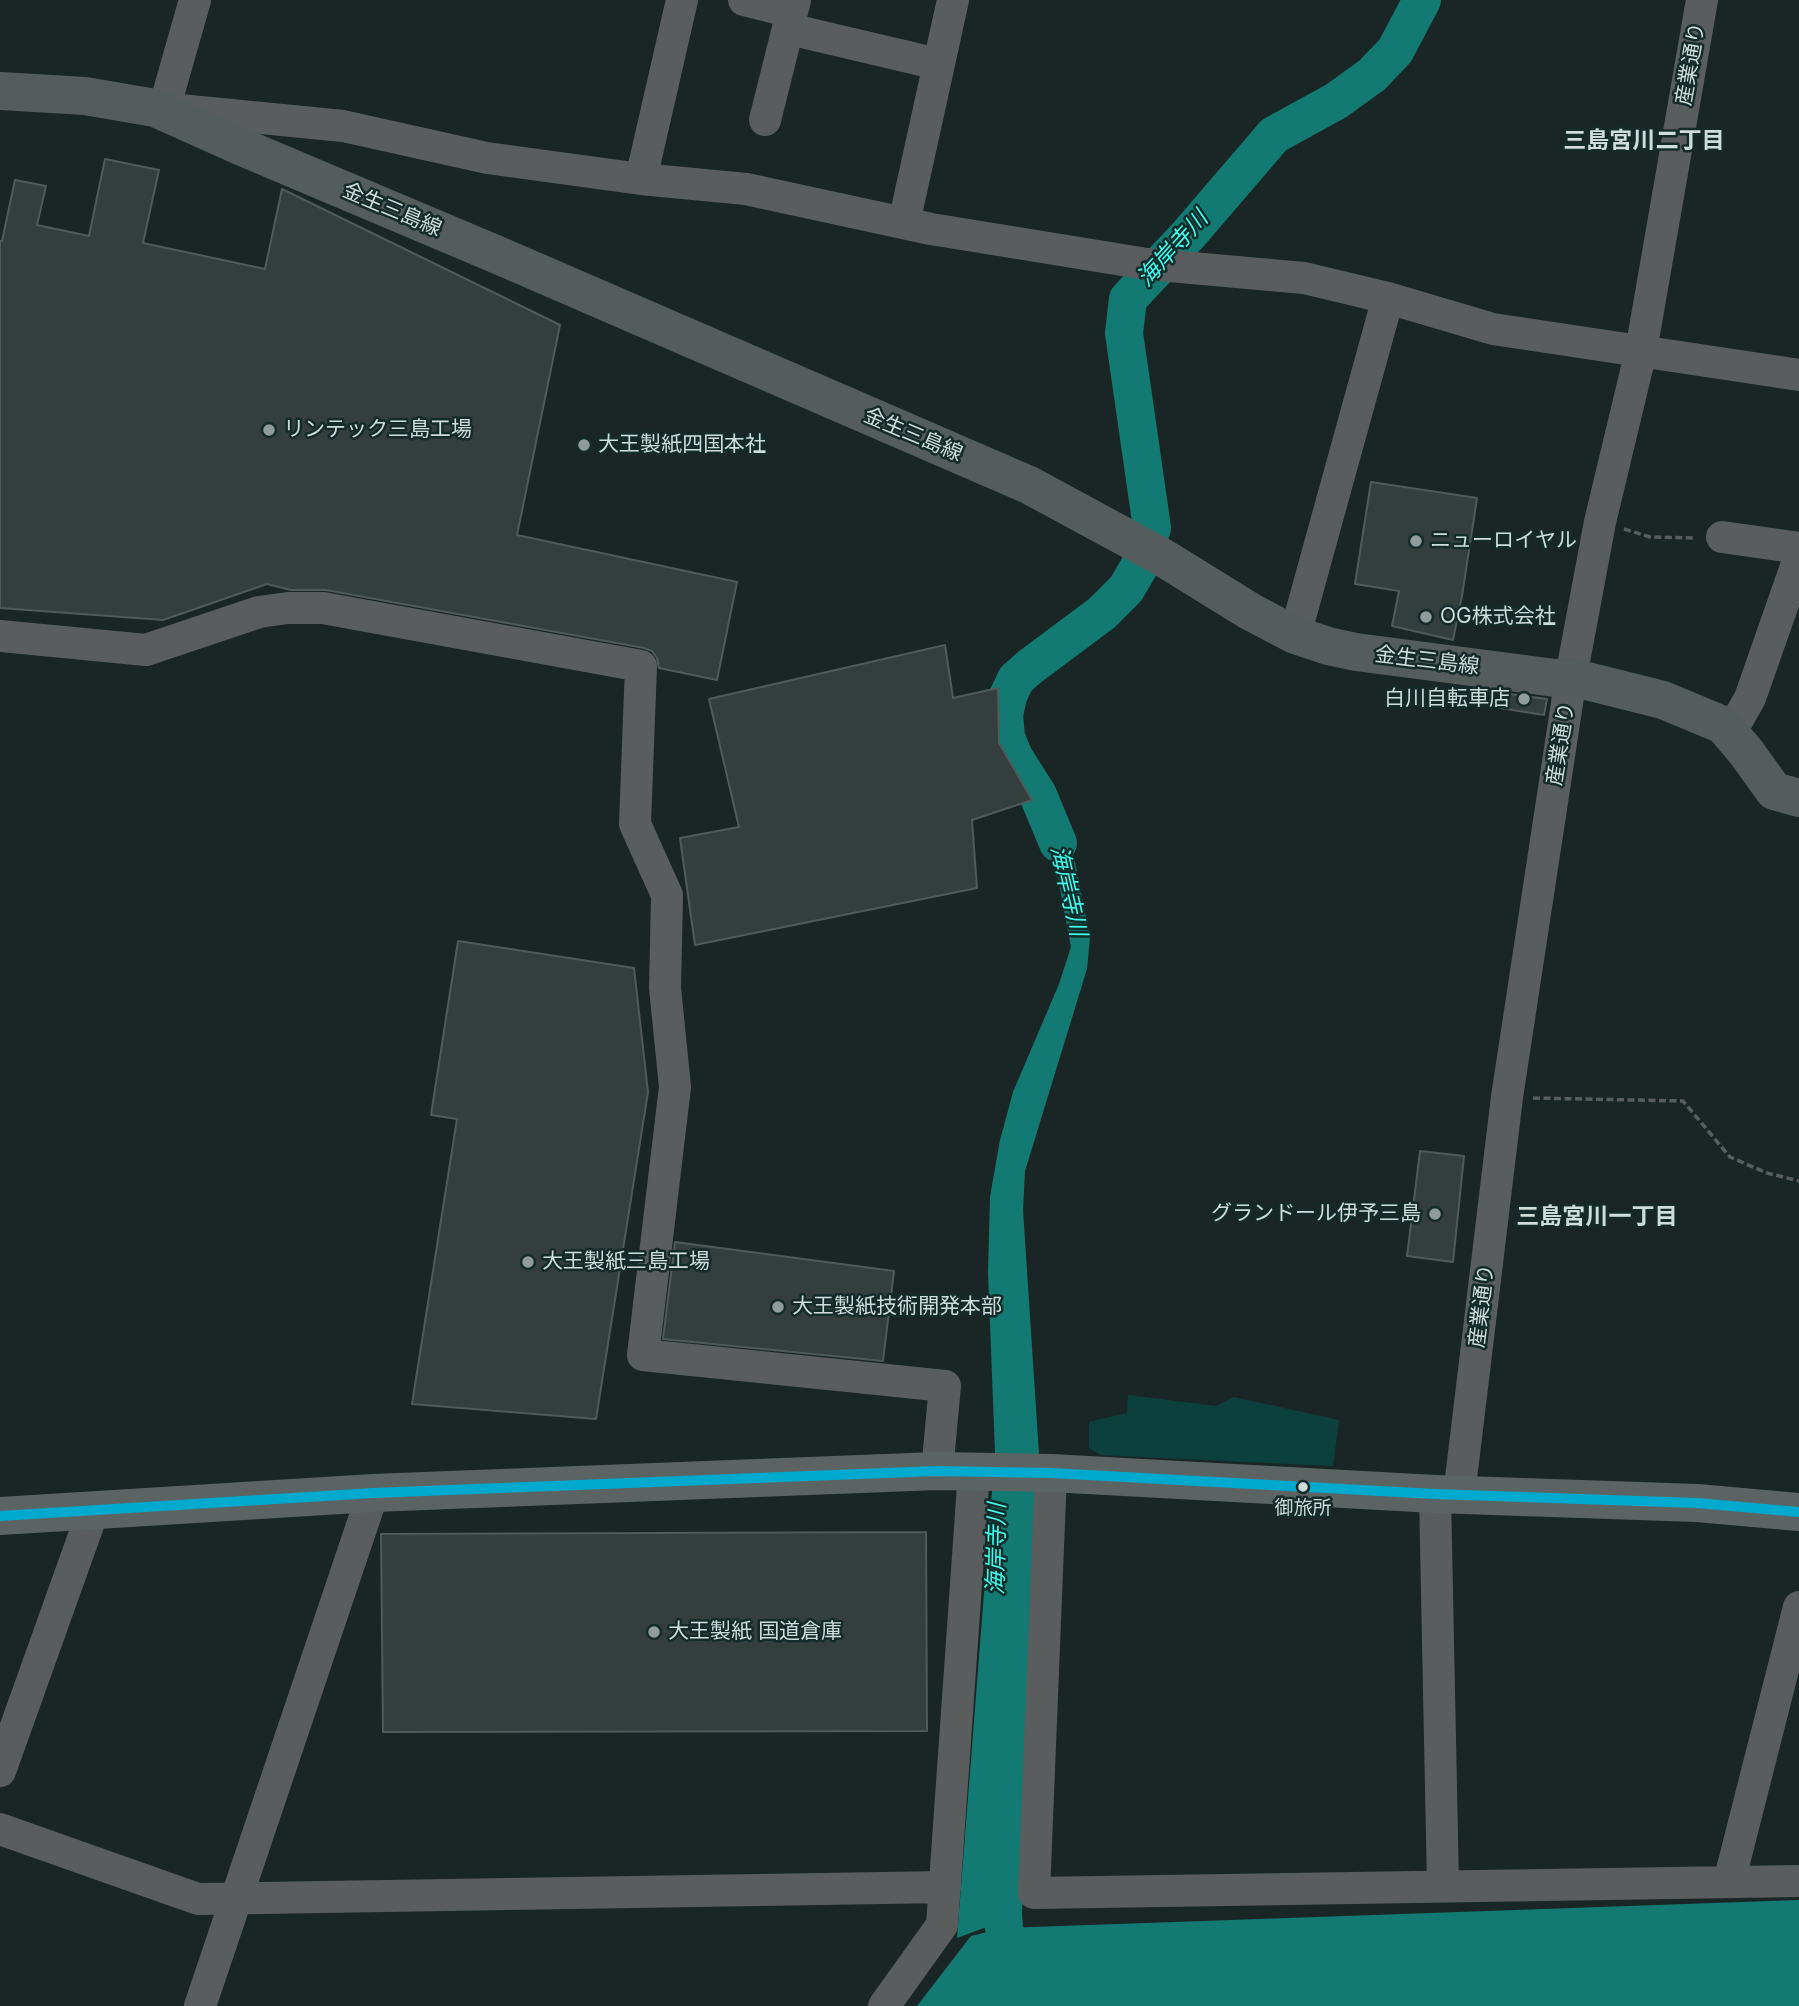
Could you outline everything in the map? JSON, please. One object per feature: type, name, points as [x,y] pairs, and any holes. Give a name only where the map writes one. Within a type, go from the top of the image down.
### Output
[{"type":"highway","points":[[0,1517],[373,1493],[968,1471],[1697,1503],[1799,1512]]},
{"type":"main road","name":"金生三島線","points":[[0,91],[85,96],[159,108],[242,148],[500,256],[1029,485],[1147,549],[1251,612],[1295,635],[1356,652],[1555,678],[1571,677],[1663,700],[1723,725],[1773,791],[1799,798]]},
{"type":"street","points":[[195,0],[159,108],[343,126],[486,158],[641,179],[746,189],[904,223],[1159,266],[1304,278],[1388,298],[1493,329],[1799,375]]},
{"type":"street","points":[[641,179],[682,0]]},
{"type":"street","points":[[744,0],[938,65]]},
{"type":"street","points":[[904,223],[953,0]]},
{"type":"street","name":"産業通り","points":[[1443,1886],[1447,1494],[1571,677],[1600,522],[1641,351],[1702,0]]},
{"type":"street","points":[[1690,65],[1723,0]]},
{"type":"street","points":[[765,120],[792,14]]},
{"type":"street","points":[[1295,635],[1388,298]]},
{"type":"street","points":[[1723,537],[1799,548]]},
{"type":"street","points":[[1727,729],[1737,721],[1750,698],[1799,558]]},
{"type":"street","points":[[0,636],[146,650],[259,612],[288,608],[323,608],[641,666],[635,824],[667,895],[665,988],[675,1087],[643,1355],[945,1386],[968,1471],[942,1925],[884,2006]]},
{"type":"street","points":[[1045,1473],[1034,1893],[1799,1881]]},
{"type":"street","points":[[200,2006],[373,1493]]},
{"type":"street","points":[[0,1770],[93,1511]]},
{"type":"street","points":[[1729,1882],[1799,1607]]},
{"type":"street","points":[[0,1829],[198,1899],[945,1887]]},
{"type":"path","points":[[1600,522],[1650,537],[1723,537]]},
{"type":"path","points":[[1507,1097],[1683,1101],[1730,1157],[1767,1173],[1799,1181]]},
{"type":"shaded area","points":[[1128,1395],[1216,1406],[1234,1397],[1339,1420],[1333,1466],[1101,1455],[1089,1448],[1089,1422],[1127,1413]]},
{"type":"water","points":[[1038,795],[1043,795],[1074,857],[1090,938],[1087,969],[1025,1171],[1023,1210],[1039,1454],[1033,1696],[1022,1914],[957,1938],[995,1453],[988,1272],[990,1197],[1000,1140],[1013,1092],[1059,984],[1071,947],[1054,857],[1026,805]]},
{"type":"water","points":[[1799,1900],[1799,2006],[917,2006],[971,1936],[1004,1928]]},
{"type":"building","name":"リンテック三島工場","points":[[105,159],[159,170],[143,243],[265,269],[282,189],[560,325],[517,535],[737,582],[717,680],[659,668],[652,651],[644,648],[326,590],[291,590],[267,584],[163,620],[0,608],[0,241],[15,180],[46,186],[37,225],[89,236]]},
{"type":"building","name":"ニューロイヤル","points":[[1371,482],[1477,498],[1453,640],[1392,626],[1399,591],[1355,584]]},
{"type":"building","points":[[945,645],[953,698],[998,688],[999,743],[1032,800],[972,820],[977,888],[695,945],[680,838],[739,827],[709,699]]},
{"type":"building","name":"白川自転車店","points":[[1502,693],[1547,699],[1544,715],[1500,708]]},
{"type":"building","name":"大王製紙三島工場","points":[[458,941],[634,968],[648,1092],[596,1419],[412,1404],[457,1119],[431,1115]]},
{"type":"building","name":"グランドール伊予三島","points":[[1420,1151],[1464,1156],[1453,1262],[1407,1256]]},
{"type":"building","name":"大王製紙技術開発本部","points":[[675,1242],[894,1271],[883,1361],[663,1339]]},
{"type":"building","name":"大王製紙 国道倉庫","points":[[926,1532],[927,1731],[383,1732],[381,1534]]},
{"type":"waterway","name":"海岸寺川","points":[[1058,843],[1038,795],[1014,757],[1006,737],[1004,715],[1008,696],[1016,679],[1102,613],[1126,589],[1139,567],[1152,528],[1124,333],[1128,299],[1189,234],[1274,135],[1336,101],[1372,75],[1395,51],[1422,0]]},
{"type":"waterway","name":"海岸寺川","points":[[1000,1867],[1004,1928]]},
{"type":"transit line","points":[[0,1516],[373,1493],[937,1471],[1051,1473],[1435,1494],[1697,1503],[1799,1512]]},
{"type":"place","name":"リンテック三島工場","points":[[269,430]]},
{"type":"place","name":"大王製紙四国本社","points":[[584,445]]},
{"type":"place","name":"ニューロイヤル","points":[[1416,541]]},
{"type":"place","name":"OG株式会社","points":[[1426,617]]},
{"type":"place","name":"白川自転車店","points":[[1524,699]]},
{"type":"place","name":"グランドール伊予三島","points":[[1435,1214]]},
{"type":"place","name":"大王製紙三島工場","points":[[528,1262]]},
{"type":"place","name":"大王製紙技術開発本部","points":[[778,1307]]},
{"type":"place","name":"御旅所","points":[[1303,1487]]},
{"type":"place","name":"大王製紙 国道倉庫","points":[[654,1632]]},
{"type":"district","name":"三島宮川二丁目","points":[[1644,141]]},
{"type":"district","name":"三島宮川一丁目","points":[[1597,1217]]}]
